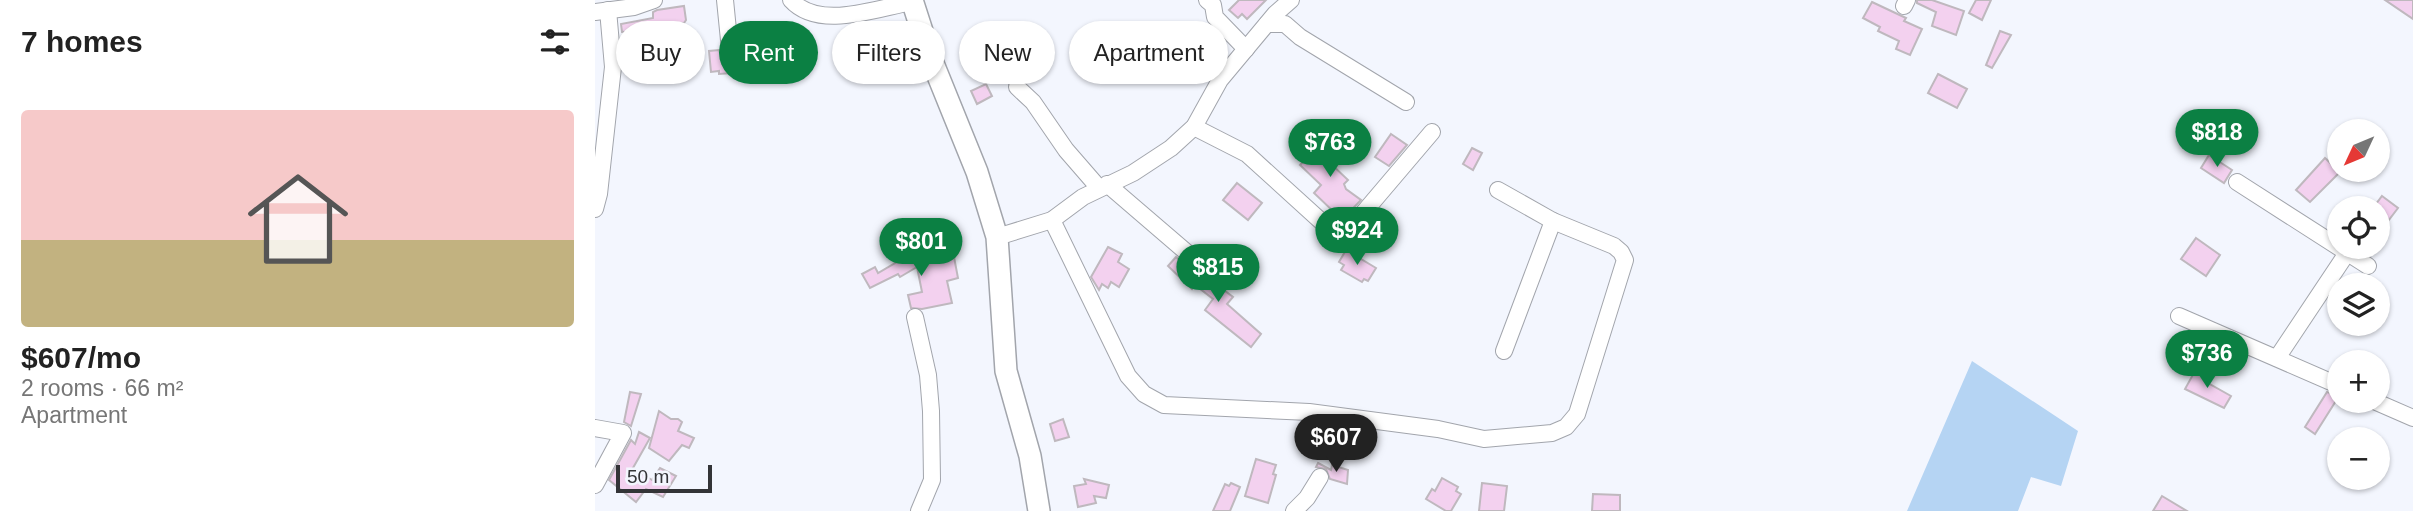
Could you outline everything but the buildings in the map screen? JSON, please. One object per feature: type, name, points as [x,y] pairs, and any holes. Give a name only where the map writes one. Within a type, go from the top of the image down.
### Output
[{"type":"main road","points":[[912,1],[930,56],[977,172],[997,237],[1006,370],[1030,456],[1039,511]]},
{"type":"street","points":[[597,198],[613,67],[602,11],[654,0]]},
{"type":"street","points":[[725,0],[727,21]]},
{"type":"street","points":[[791,0],[806,12],[839,16],[912,1]]},
{"type":"street","points":[[1207,0],[1213,5],[1215,17],[1246,49]]},
{"type":"street","points":[[997,237],[1052,220],[1103,186],[1152,160],[1194,127],[1220,80],[1291,0]]},
{"type":"street","points":[[1267,24],[1285,24],[1300,37],[1406,102]]},
{"type":"street","points":[[1017,87],[1033,102],[1066,150],[1103,186],[1213,275]]},
{"type":"street","points":[[1194,127],[1247,155],[1334,233],[1344,232],[1353,225],[1432,132]]},
{"type":"street","points":[[2237,183],[2327,240]]},
{"type":"street","points":[[1052,220],[1128,376],[1144,394],[1164,405],[1309,412],[1438,429],[1484,439],[1552,433],[1566,427],[1577,414],[1625,260],[1614,246],[1553,221],[1498,190]]},
{"type":"street","points":[[1504,351],[1553,221]]},
{"type":"street","points":[[2277,358],[2343,259]]},
{"type":"street","points":[[2357,259],[2368,266]]},
{"type":"street","points":[[2179,316],[2327,380]]},
{"type":"street","points":[[915,317],[928,375],[931,411],[932,480],[919,511]]},
{"type":"street","points":[[2390,408],[2413,418]]},
{"type":"street","points":[[595,428],[623,433],[595,485]]},
{"type":"street","points":[[1294,511],[1307,498],[1320,477]]},
{"type":"water","points":[[1972,361],[2078,431],[2061,486],[2031,477],[2018,511],[1907,511]]}]
